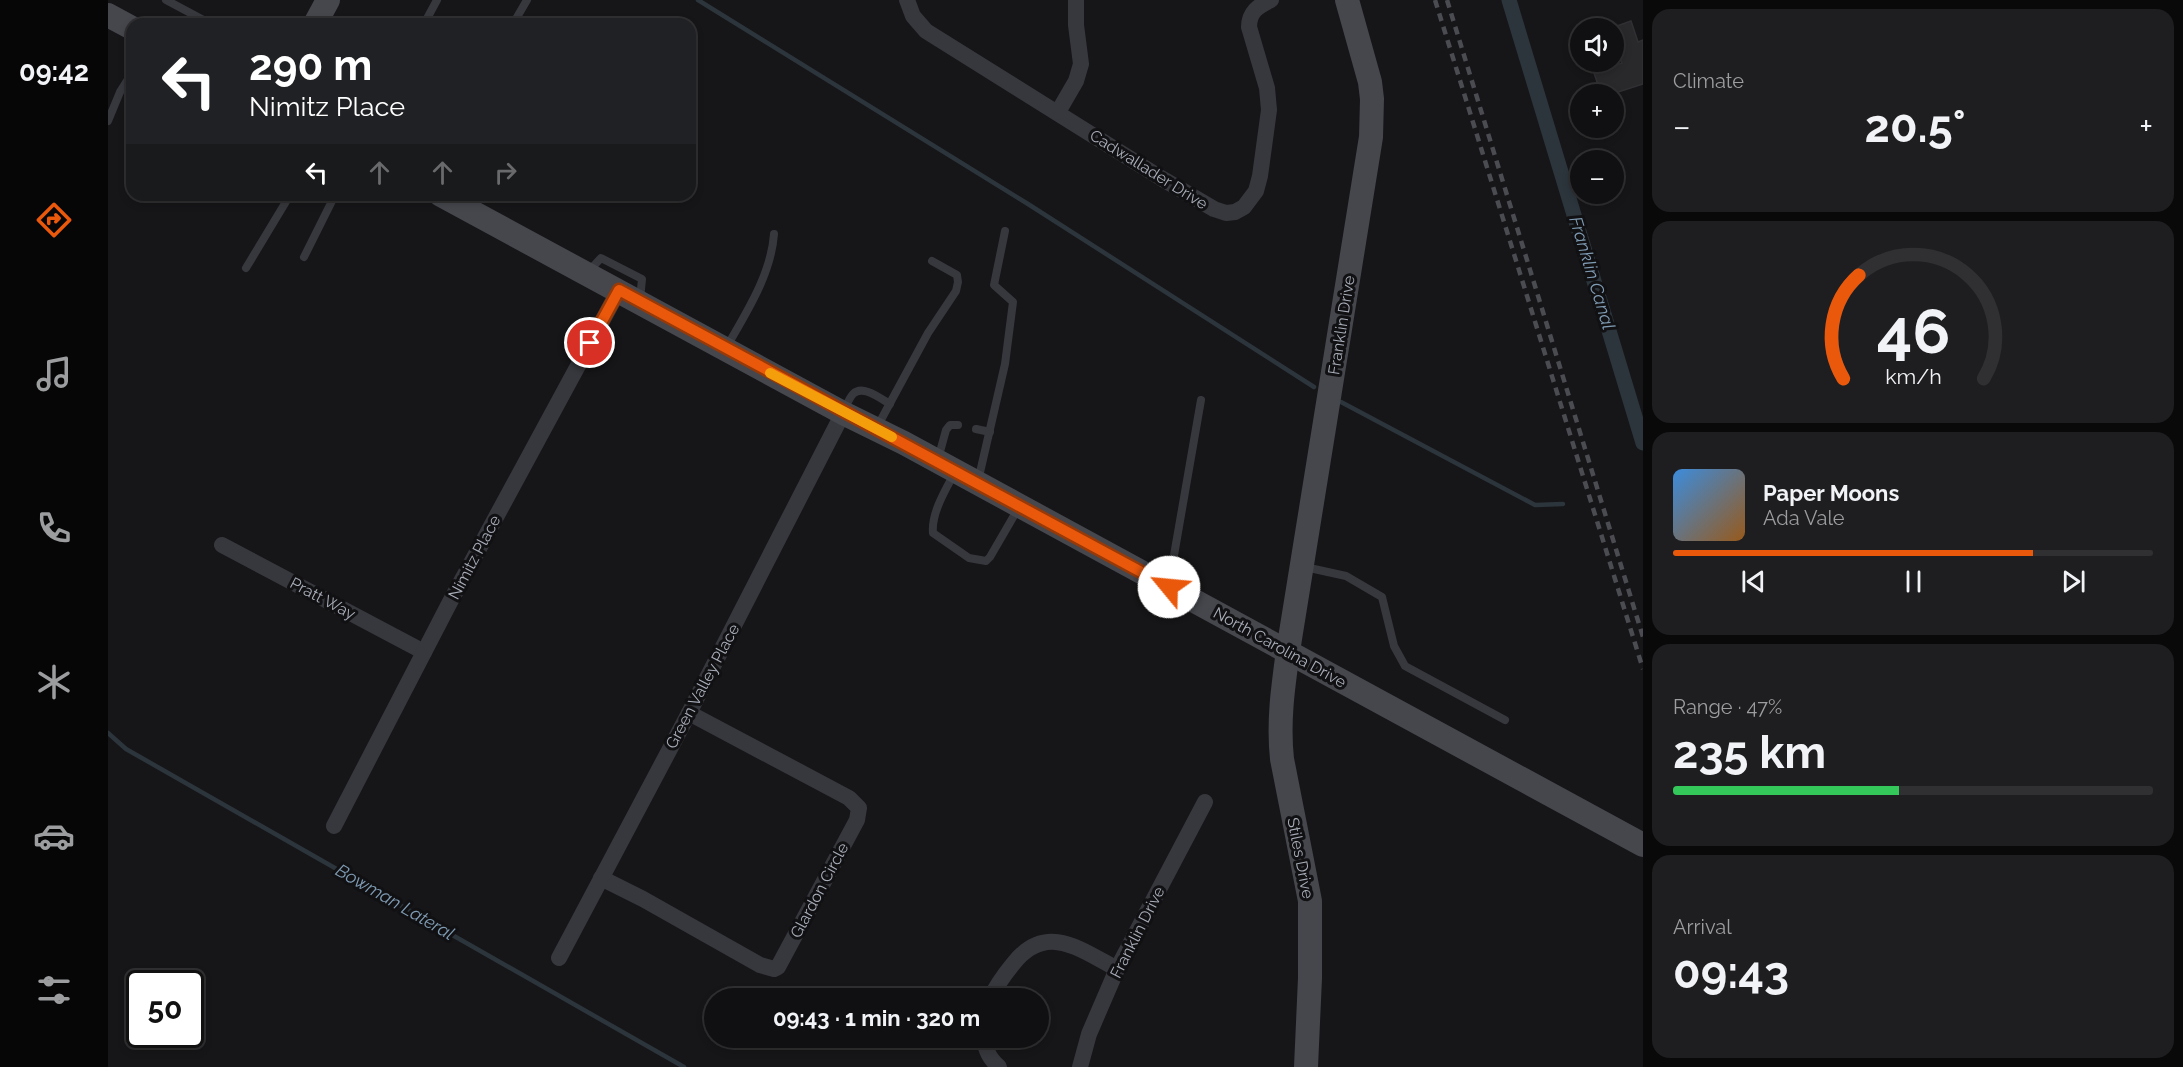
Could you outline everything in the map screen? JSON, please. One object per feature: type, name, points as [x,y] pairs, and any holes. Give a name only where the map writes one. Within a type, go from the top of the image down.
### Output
[{"type":"main road","points":[[318,18],[328,0]]},
{"type":"main road","name":"Franklin Drive","points":[[1288,651],[1371,137],[1370,82],[1347,0]]},
{"type":"main road","points":[[108,15],[126,25]]},
{"type":"main road","name":"North Carolina Drive","points":[[452,201],[1288,651],[1643,846]]},
{"type":"main road","name":"Stiles Drive","points":[[1288,651],[1281,705],[1280,738],[1287,787],[1310,901],[1310,978],[1306,1067]]},
{"type":"street","name":"Cadwallader Drive","points":[[907,0],[913,16],[926,31],[1214,209],[1226,213],[1235,212],[1251,200],[1260,177],[1269,111],[1267,88],[1249,27],[1249,19],[1253,11],[1271,0]]},
{"type":"street","points":[[1059,112],[1076,81],[1081,64],[1076,25],[1076,0]]},
{"type":"street","name":"Nimitz Place","points":[[334,826],[424,652],[619,290]]},
{"type":"street","name":"Green Valley Place","points":[[559,958],[689,713],[843,413]]},
{"type":"street","name":"Pratt Way","points":[[222,545],[424,652]]},
{"type":"street","name":"Glardon Circle","points":[[601,878],[760,965],[774,969],[778,967],[857,820],[859,808],[849,798],[689,713]]},
{"type":"street","name":"Franklin Drive","points":[[1080,1067],[1089,1034],[1117,969],[1205,802]]},
{"type":"street","points":[[996,988],[1030,946],[1045,941],[1062,942],[1117,969]]},
{"type":"street","points":[[986,1048],[991,1060],[999,1067]]},
{"type":"lane","points":[[166,0],[200,18]]},
{"type":"lane","points":[[427,18],[437,0]]},
{"type":"lane","points":[[516,18],[527,0]]},
{"type":"lane","points":[[108,121],[126,82]]},
{"type":"lane","points":[[246,268],[286,201]]},
{"type":"lane","points":[[304,257],[331,201]]},
{"type":"lane","points":[[977,484],[1005,364],[1012,302],[994,285],[1005,231]]},
{"type":"lane","points":[[726,349],[765,273],[773,252],[774,234]]},
{"type":"lane","points":[[587,273],[601,258],[622,268],[642,279],[640,302]]},
{"type":"lane","points":[[876,429],[928,333],[956,291],[957,275],[932,261]]},
{"type":"lane","points":[[843,413],[853,394],[860,391],[867,392],[890,404]]},
{"type":"lane","points":[[1169,587],[1201,400]]},
{"type":"lane","points":[[958,425],[950,425],[946,430],[946,467],[940,502],[932,526],[933,533],[969,558],[986,561],[1019,507]]},
{"type":"lane","points":[[976,429],[990,432]]},
{"type":"lane","points":[[1302,566],[1346,576],[1382,597],[1394,646],[1405,666],[1505,720]]},
{"type":"building","points":[[1631,21],[1638,42],[1643,40],[1643,84],[1624,90],[1624,84],[1598,84],[1594,73],[1624,72],[1624,23]]},
{"type":"waterway","points":[[698,0],[1028,204],[1314,387]]},
{"type":"waterway","name":"Franklin Canal","points":[[1509,0],[1643,443]]},
{"type":"waterway","points":[[1341,402],[1535,505],[1563,504]]},
{"type":"waterway","name":"Bowman Lateral","points":[[108,733],[126,749],[684,1067]]},
{"type":"railway","points":[[1435,0],[1643,669]]},
{"type":"railway","points":[[1447,0],[1643,637]]},
{"type":"slow traffic","points":[[770,373],[892,437]]},
{"type":"route","points":[[590,343],[619,290],[1169,587]]}]
